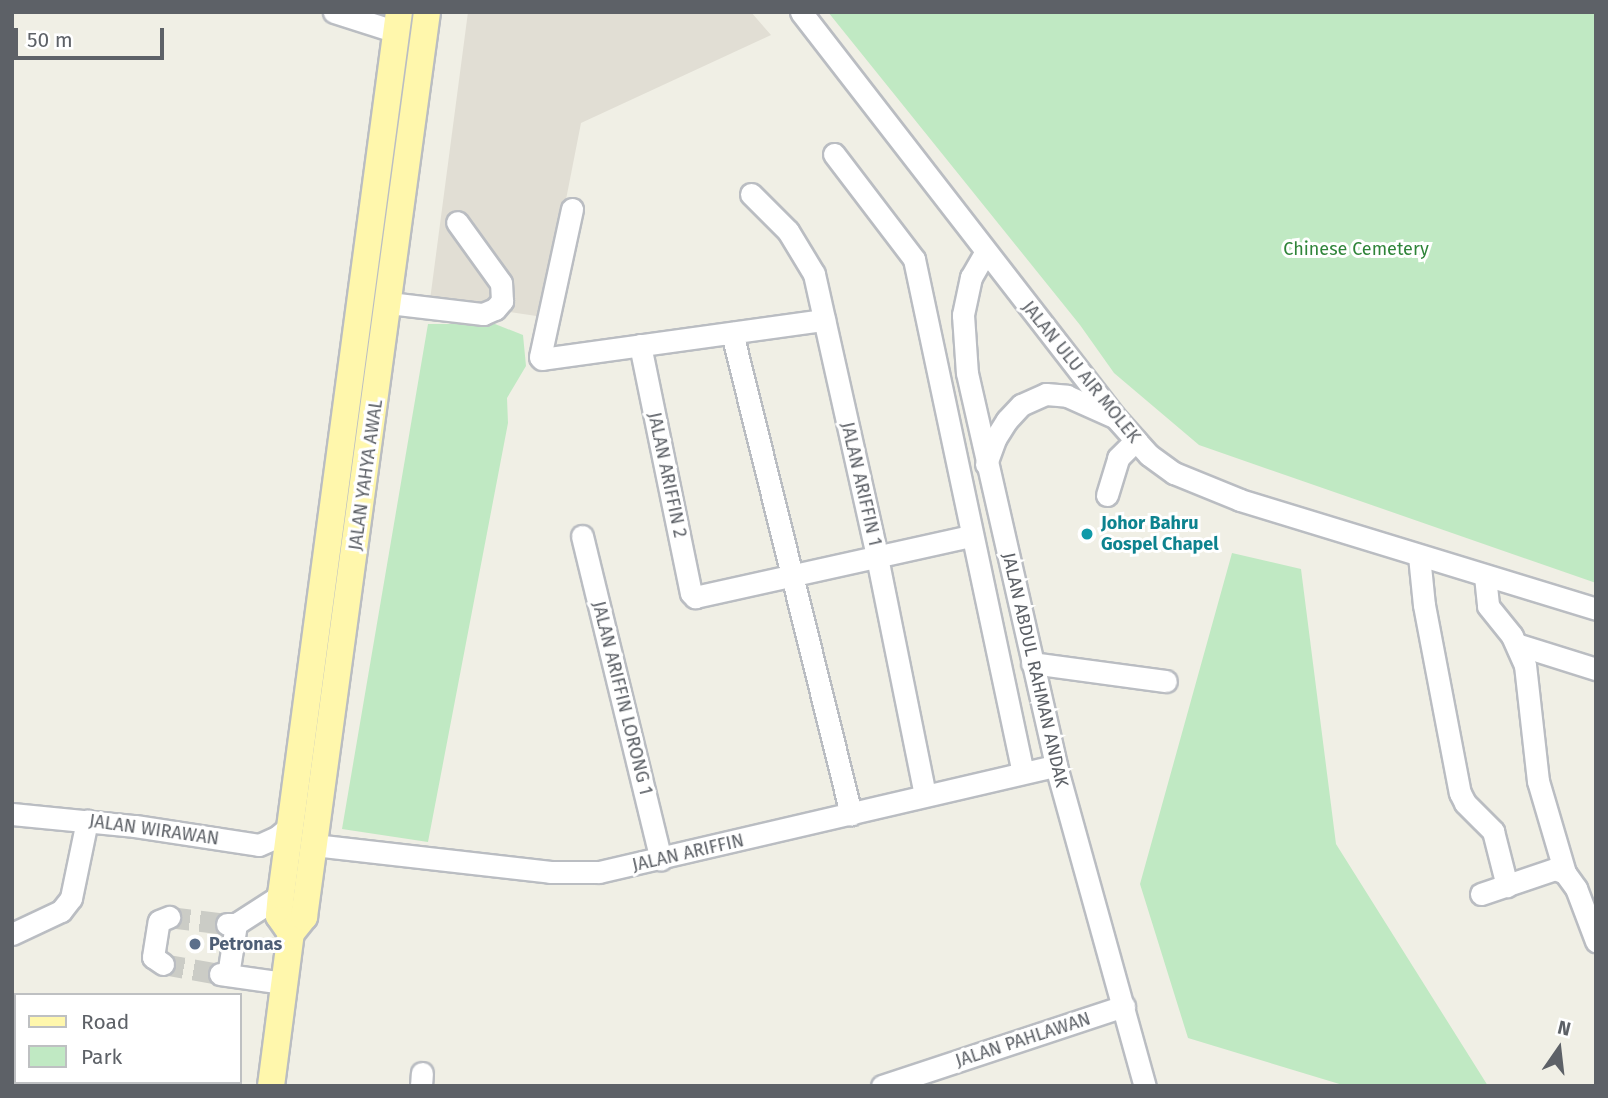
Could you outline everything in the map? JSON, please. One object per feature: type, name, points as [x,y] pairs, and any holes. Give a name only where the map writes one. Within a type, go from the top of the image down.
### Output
[{"type":"main road","name":"JALAN YAHYA AWAL","points":[[271,1086],[291,933],[304,917],[427,12]]},
{"type":"main road","name":"JALAN YAHYA AWAL","points":[[291,933],[279,916],[382,20]]},
{"type":"street","name":"JALAN ULU AIR MOLEK","points":[[801,12],[883,115],[985,253],[1114,416],[1136,440],[1174,473],[1240,500],[1596,609]]},
{"type":"street","points":[[339,13],[382,20]]},
{"type":"street","points":[[834,154],[914,258],[1023,773]]},
{"type":"street","name":"JALAN ARIFFIN 1","points":[[751,194],[788,231],[814,274],[877,557],[925,795]]},
{"type":"street","points":[[572,209],[540,357],[545,360],[824,320]]},
{"type":"street","points":[[389,303],[483,314],[495,309],[502,300],[500,283],[457,222]]},
{"type":"street","name":"JALAN ABDUL RAHMAN ANDAK","points":[[985,253],[971,277],[963,324],[967,373],[1056,766],[1144,1086]]},
{"type":"street","points":[[732,333],[850,814]]},
{"type":"street","name":"JALAN ARIFFIN 2","points":[[640,345],[691,593],[701,597],[792,576]]},
{"type":"street","points":[[986,464],[995,439],[1007,420],[1021,405],[1046,394],[1067,396],[1114,416]]},
{"type":"street","points":[[1107,495],[1118,458],[1136,440]]},
{"type":"street","name":"JALAN ARIFFIN LORONG 1","points":[[582,536],[661,860]]},
{"type":"street","points":[[792,576],[971,536]]},
{"type":"street","points":[[1419,556],[1424,605],[1460,793],[1465,803],[1493,831],[1507,886]]},
{"type":"street","points":[[1485,576],[1488,606],[1516,644],[1525,665],[1538,781],[1565,873],[1576,888],[1596,941]]},
{"type":"street","points":[[1516,644],[1596,669]]},
{"type":"street","points":[[1032,663],[1166,681]]},
{"type":"street","name":"JALAN ARIFFIN","points":[[314,845],[550,872],[599,872],[661,860],[925,795],[1056,766]]},
{"type":"street","name":"JALAN WIRAWAN","points":[[12,814],[87,821],[259,845]]},
{"type":"street","points":[[12,934],[61,911],[71,898],[87,821]]},
{"type":"street","points":[[283,983],[224,974],[231,924],[282,888],[272,859],[259,845],[277,837],[290,826]]},
{"type":"street","points":[[1481,894],[1555,869],[1565,873]]},
{"type":"street","points":[[163,964],[153,957],[159,921],[169,917]]},
{"type":"street","name":"JALAN PAHLAWAN","points":[[882,1086],[1124,1006]]},
{"type":"shaded area","points":[[468,12],[751,12],[771,35],[581,123],[543,317],[430,300]]},
{"type":"green space","name":"Chinese Cemetery","points":[[828,12],[1596,12],[1596,583],[1199,445],[1114,373],[1080,325]]},
{"type":"green space","points":[[428,324],[495,324],[523,335],[526,366],[507,398],[508,423],[428,842],[342,829]]},
{"type":"green space","points":[[1232,553],[1301,569],[1336,844],[1488,1086],[1346,1086],[1188,1038],[1140,884]]},
{"type":"green space","points":[[12,1033],[14,1084],[238,1084],[238,1086],[12,1086]]},
{"type":"tunnel","points":[[169,917],[227,924]]},
{"type":"tunnel","points":[[163,964],[220,974]]},
{"type":"place","name":"Johor Bahru Gospel Chapel","points":[[1087,534]]},
{"type":"place","name":"Petronas","points":[[195,944]]}]
